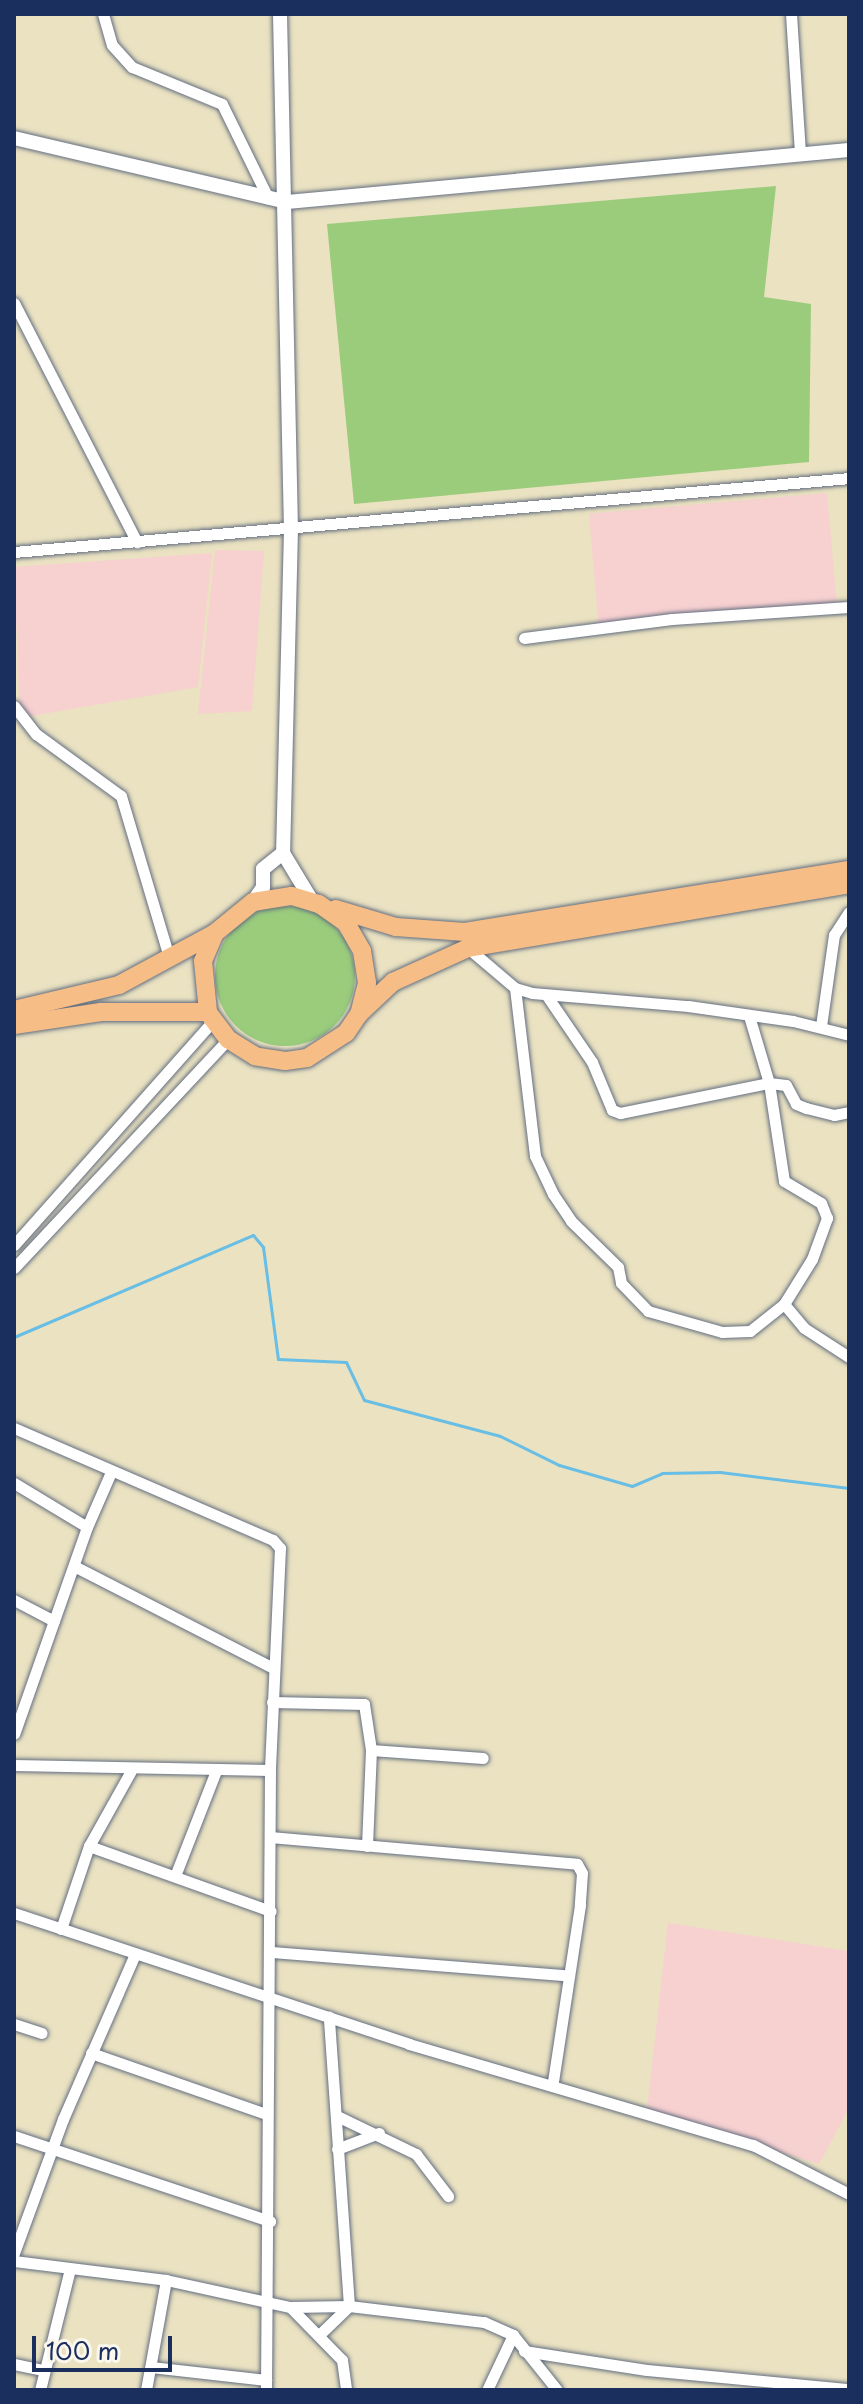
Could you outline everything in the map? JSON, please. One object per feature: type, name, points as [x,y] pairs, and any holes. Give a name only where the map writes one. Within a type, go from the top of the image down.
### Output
[{"type":"main road","points":[[14,1010],[100,993],[215,933],[253,902],[272,897],[316,902],[396,927],[465,932],[849,870]]},
{"type":"main road","points":[[215,933],[203,961],[210,1016],[228,1039],[255,1056],[285,1061],[307,1058],[337,1041],[359,1014],[393,982],[468,948],[849,884]]},
{"type":"main road","points":[[316,902],[346,923],[362,951],[367,983],[359,1014]]},
{"type":"main road","points":[[14,1025],[122,1010],[210,1016]]},
{"type":"street","points":[[103,14],[112,45],[132,67],[222,104],[268,198]]},
{"type":"street","points":[[280,14],[287,202],[291,529],[283,853],[316,902]]},
{"type":"street","points":[[791,14],[800,154]]},
{"type":"street","points":[[14,138],[287,202],[849,150]]},
{"type":"street","points":[[14,303],[137,542]]},
{"type":"street","points":[[14,552],[849,478]]},
{"type":"street","points":[[524,638],[658,620],[849,607]]},
{"type":"street","points":[[14,706],[36,734],[121,796],[169,957]]},
{"type":"street","points":[[253,902],[263,887],[263,869],[283,853]]},
{"type":"street","points":[[821,1026],[834,935],[849,912]]},
{"type":"street","points":[[468,948],[515,988],[547,996],[749,1016],[821,1026],[849,1035]]},
{"type":"street","points":[[515,988],[535,1156],[571,1221],[618,1267],[621,1283],[648,1311],[722,1332],[750,1331],[784,1304],[812,1259],[827,1209],[784,1181],[769,1083],[749,1016]]},
{"type":"street","points":[[547,996],[592,1062],[612,1110],[620,1113],[769,1083],[786,1085],[796,1104],[806,1108],[834,1115],[849,1112]]},
{"type":"street","points":[[14,1245],[210,1016]]},
{"type":"street","points":[[14,1268],[228,1039]]},
{"type":"street","points":[[784,1304],[804,1328],[849,1357]]},
{"type":"street","points":[[14,1428],[273,1540],[280,1548],[270,1770],[271,1999],[266,2114],[270,2302],[266,2385],[151,2367]]},
{"type":"street","points":[[14,1734],[18,1703],[54,1621],[87,1527],[111,1472]]},
{"type":"street","points":[[14,1483],[87,1527]]},
{"type":"street","points":[[74,1566],[273,1668]]},
{"type":"street","points":[[14,1600],[54,1621]]},
{"type":"street","points":[[272,1702],[364,1704],[371,1750],[367,1846]]},
{"type":"street","points":[[371,1750],[483,1758]]},
{"type":"street","points":[[14,1765],[131,1771],[270,1770]]},
{"type":"street","points":[[61,1929],[89,1846],[131,1771]]},
{"type":"street","points":[[175,1876],[216,1771]]},
{"type":"street","points":[[270,1837],[577,1864],[582,1873],[580,1905],[566,1975],[553,2082]]},
{"type":"street","points":[[89,1846],[271,1911]]},
{"type":"street","points":[[14,1913],[271,1999],[553,2082],[644,2115],[753,2145],[849,2194]]},
{"type":"street","points":[[271,1952],[566,1975]]},
{"type":"street","points":[[14,2253],[52,2148],[135,1954]]},
{"type":"street","points":[[329,2017],[349,2306]]},
{"type":"street","points":[[14,2024],[42,2033]]},
{"type":"street","points":[[91,2053],[266,2114]]},
{"type":"street","points":[[337,2116],[379,2133],[416,2154],[448,2196]]},
{"type":"street","points":[[337,2149],[379,2133]]},
{"type":"street","points":[[14,2136],[270,2221]]},
{"type":"street","points":[[14,2261],[166,2280],[290,2307],[349,2306],[484,2322],[513,2335],[557,2390]]},
{"type":"street","points":[[40,2390],[70,2269]]},
{"type":"street","points":[[146,2390],[166,2280]]},
{"type":"street","points":[[320,2334],[349,2306]]},
{"type":"street","points":[[290,2307],[320,2334],[342,2360],[346,2390]]},
{"type":"street","points":[[487,2390],[513,2335]]},
{"type":"street","points":[[524,2351],[647,2370],[849,2389]]},
{"type":"street","points":[[14,2364],[43,2370]]},
{"type":"shaded area","points":[[827,493],[837,609],[599,629],[589,514]]},
{"type":"shaded area","points":[[215,550],[264,551],[252,711],[198,714]]},
{"type":"shaded area","points":[[212,553],[198,687],[20,718],[14,567]]},
{"type":"shaded area","points":[[668,1923],[849,1951],[849,2108],[819,2164],[647,2110]]},
{"type":"green space","points":[[776,186],[764,297],[811,304],[809,462],[354,504],[327,224]]},
{"type":"green space","points":[[285,906],[312,912],[334,927],[349,949],[355,976],[349,1003],[334,1025],[312,1040],[285,1046],[258,1040],[236,1025],[221,1003],[215,976],[221,949],[236,927],[258,912]]},
{"type":"waterway","points":[[14,1337],[253,1235],[263,1247],[278,1359],[346,1362],[364,1400],[500,1436],[559,1465],[632,1486],[662,1473],[720,1472],[849,1488]]}]
